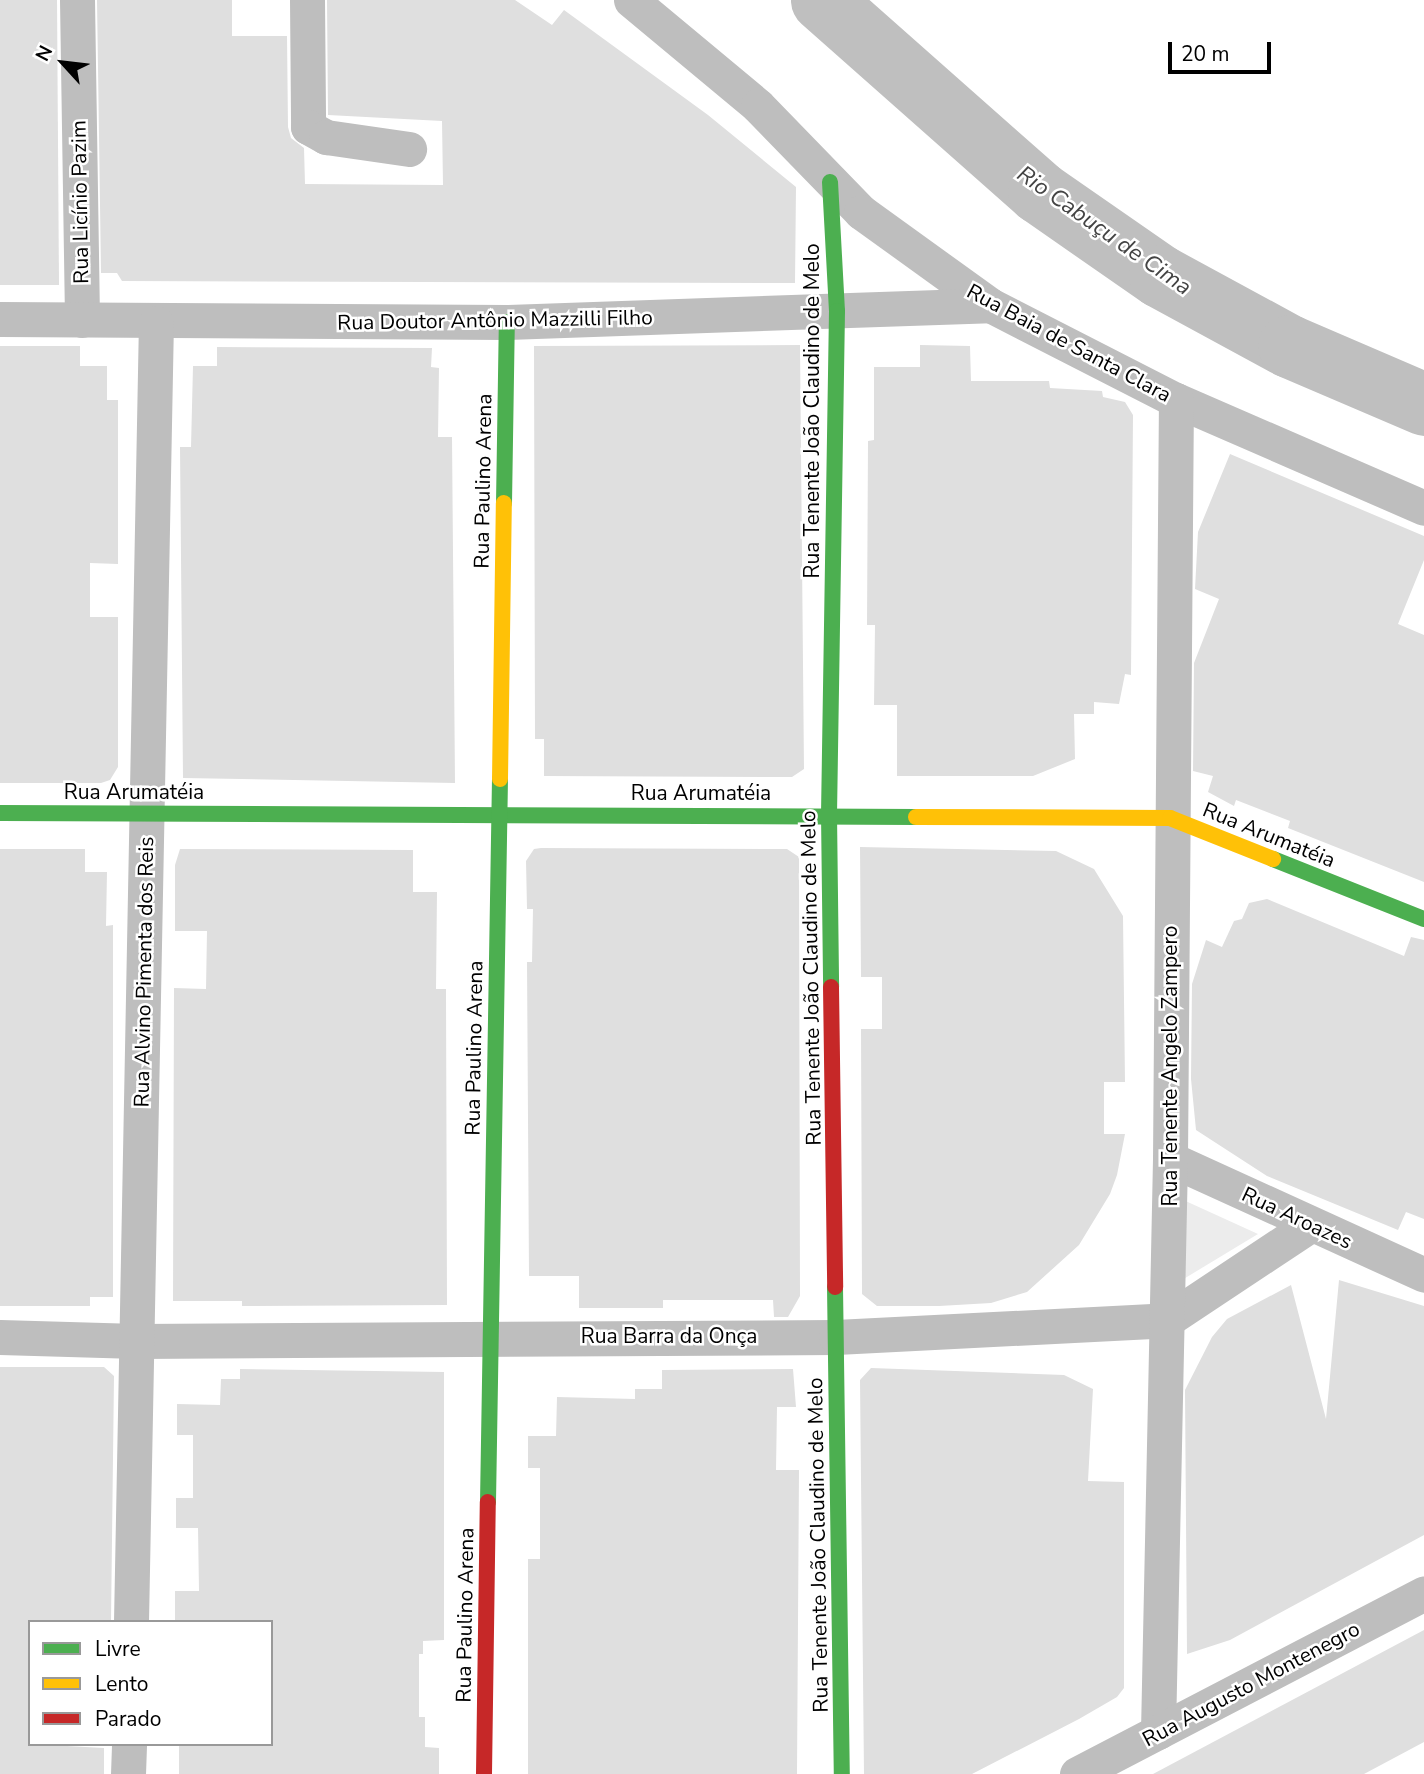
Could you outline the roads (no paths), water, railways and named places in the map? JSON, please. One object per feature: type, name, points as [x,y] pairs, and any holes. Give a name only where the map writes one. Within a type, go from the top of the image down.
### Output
[{"type":"street","name":"Rua Licínio Pazim","points":[[77,0],[82,320]]},
{"type":"street","points":[[307,0],[308,127],[326,137],[409,149]]},
{"type":"street","name":"Rua Baia de Santa Clara","points":[[631,0],[758,106],[830,182],[914,254],[990,305],[1177,400],[1424,508]]},
{"type":"street","name":"Rua Tenente João Claudino de Melo","points":[[830,182],[836,311],[830,814],[842,1774]]},
{"type":"street","name":"Rua Doutor Antônio Mazzilli Filho","points":[[0,319],[156,323],[507,322],[990,305]]},
{"type":"street","name":"Rua Paulino Arena","points":[[484,1774],[507,322]]},
{"type":"street","name":"Rua Alvino Pimenta dos Reis","points":[[131,1620],[156,323]]},
{"type":"street","name":"Rua Tenente Angelo Zampero","points":[[1158,1732],[1170,1159],[1170,818],[1177,400]]},
{"type":"street","name":"Rua Arumatéia","points":[[0,813],[830,814],[1170,818],[1424,919]]},
{"type":"street","name":"Rua Aroazes","points":[[1170,1159],[1424,1275]]},
{"type":"street","points":[[1167,1320],[1310,1225]]},
{"type":"street","name":"Rua Barra da Onça","points":[[0,1337],[136,1341],[491,1336],[836,1337],[1167,1320]]},
{"type":"street","name":"Rua Augusto Montenegro","points":[[1077,1774],[1424,1593]]},
{"type":"street","points":[[128,1774],[129,1746]]},
{"type":"waterway","name":"Rio Cabuçu de Cima","points":[[822,0],[1039,192],[1160,276],[1289,346],[1424,404]]}]
